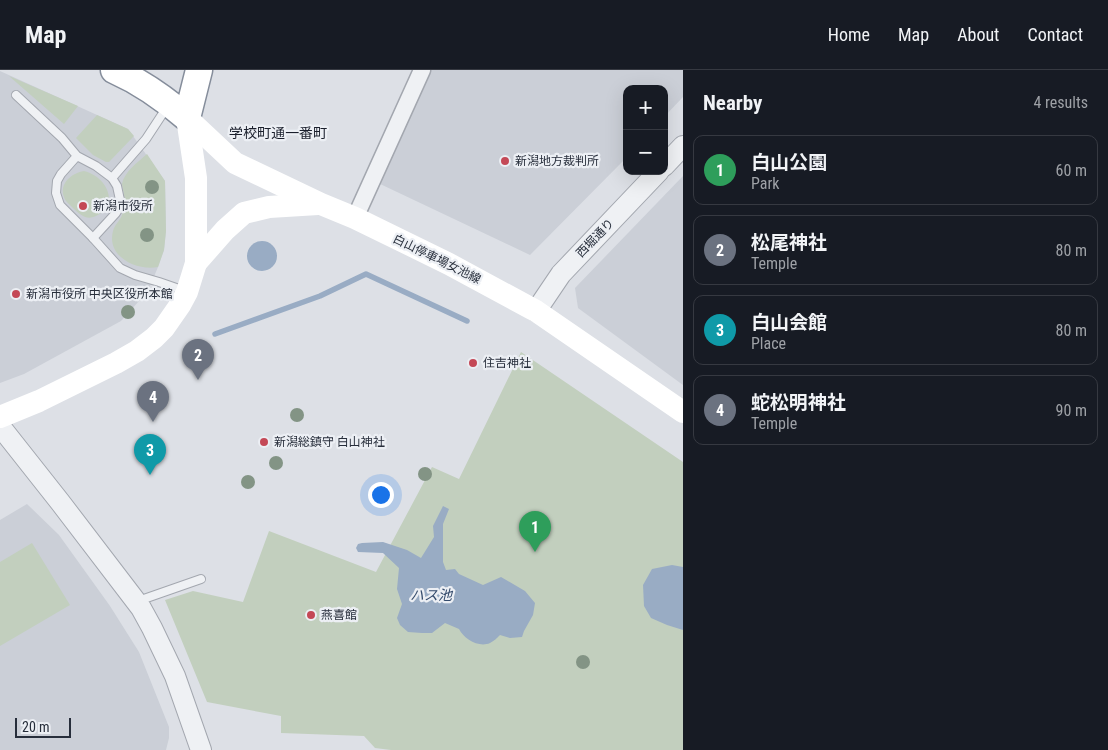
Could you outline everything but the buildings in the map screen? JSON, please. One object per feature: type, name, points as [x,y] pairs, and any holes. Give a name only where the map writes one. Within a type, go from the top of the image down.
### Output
[{"type":"highway","points":[[114,70],[134,78],[178,110],[199,70]]},
{"type":"main road","name":"白山停車場女池線","points":[[178,110],[235,163],[355,218],[448,264],[536,311],[683,412]]},
{"type":"main road","points":[[0,417],[39,402],[116,363],[137,350],[164,328],[180,305],[187,292],[196,263],[196,178],[178,110]]},
{"type":"main road","points":[[196,263],[224,230],[244,213],[269,207],[321,204]]},
{"type":"street","points":[[355,218],[422,70]]},
{"type":"street","points":[[668,162],[683,146]]},
{"type":"street","name":"西堀通り","points":[[536,311],[560,274],[655,175]]},
{"type":"street","points":[[0,426],[136,601],[152,628],[175,676],[201,750]]},
{"type":"lane","points":[[16,95],[62,138],[77,156],[96,166],[112,178],[117,186],[120,194],[119,208],[116,214],[93,238]]},
{"type":"lane","points":[[112,178],[146,139],[178,110]]},
{"type":"lane","points":[[77,156],[57,181],[56,193],[60,205],[120,268],[135,275],[187,292]]},
{"type":"lane","points":[[136,601],[201,579]]},
{"type":"shaded area","name":"新潟地方裁判所","points":[[430,70],[683,70],[683,97],[668,113],[668,85],[623,85],[623,161],[530,255],[378,183]]},
{"type":"shaded area","name":"新潟市役所","points":[[0,71],[128,129],[165,181],[166,231],[164,250],[148,291],[121,321],[24,374],[0,383]]},
{"type":"shaded area","points":[[683,176],[683,385],[578,308],[575,288]]},
{"type":"shaded area","points":[[27,504],[59,535],[110,606],[139,652],[169,727],[166,750],[0,750],[0,520]]},
{"type":"green space","points":[[9,76],[78,106],[64,124]]},
{"type":"green space","points":[[97,115],[128,129],[134,136],[109,162],[93,155],[76,138]]},
{"type":"green space","points":[[147,154],[165,181],[166,231],[164,250],[158,267],[150,268],[141,267],[125,260],[114,248],[112,240],[114,228],[121,217],[123,209],[122,184],[125,175]]},
{"type":"green space","points":[[84,171],[97,177],[109,195],[109,201],[101,213],[88,218],[84,217],[66,201],[63,192],[65,183],[71,176]]},
{"type":"green space","points":[[521,352],[683,462],[683,750],[391,750],[375,748],[364,736],[281,733],[281,716],[207,702],[165,600],[193,591],[243,602],[269,531],[376,572],[432,467],[459,479]]},
{"type":"green space","points":[[32,543],[70,605],[0,646],[0,562]]},
{"type":"water","points":[[262,241],[273,245],[277,256],[273,267],[262,271],[251,267],[247,256],[251,245]]},
{"type":"water","name":"ハス池","points":[[443,506],[449,509],[443,524],[443,562],[446,570],[455,569],[459,574],[483,585],[501,577],[525,591],[535,603],[533,615],[522,637],[510,638],[500,635],[490,643],[481,644],[472,642],[459,629],[445,623],[432,633],[408,632],[400,625],[397,618],[402,604],[397,589],[399,568],[383,553],[358,552],[356,548],[358,544],[362,543],[383,542],[407,550],[421,558],[434,537],[433,526]]},
{"type":"water","points":[[672,565],[683,567],[683,630],[651,618],[644,606],[643,585],[652,569]]},
{"type":"waterway","points":[[215,334],[320,296],[366,274],[467,321]]},
{"type":"place","name":"新潟地方裁判所","points":[[505,161]]},
{"type":"place","name":"新潟市役所","points":[[83,206]]},
{"type":"place","name":"新潟市役所 中央区役所本館","points":[[16,294]]},
{"type":"place","name":"住吉神社","points":[[473,363]]},
{"type":"place","name":"松尾神社","points":[[198,380]]},
{"type":"place","name":"蛇松明神社","points":[[153,422]]},
{"type":"place","name":"新潟総鎮守 白山神社","points":[[264,442]]},
{"type":"place","name":"白山会館","points":[[150,475]]},
{"type":"place","name":"白山公園","points":[[535,552]]},
{"type":"place","name":"燕喜館","points":[[311,615]]},
{"type":"district","name":"学校町通一番町","points":[[278,133]]}]
